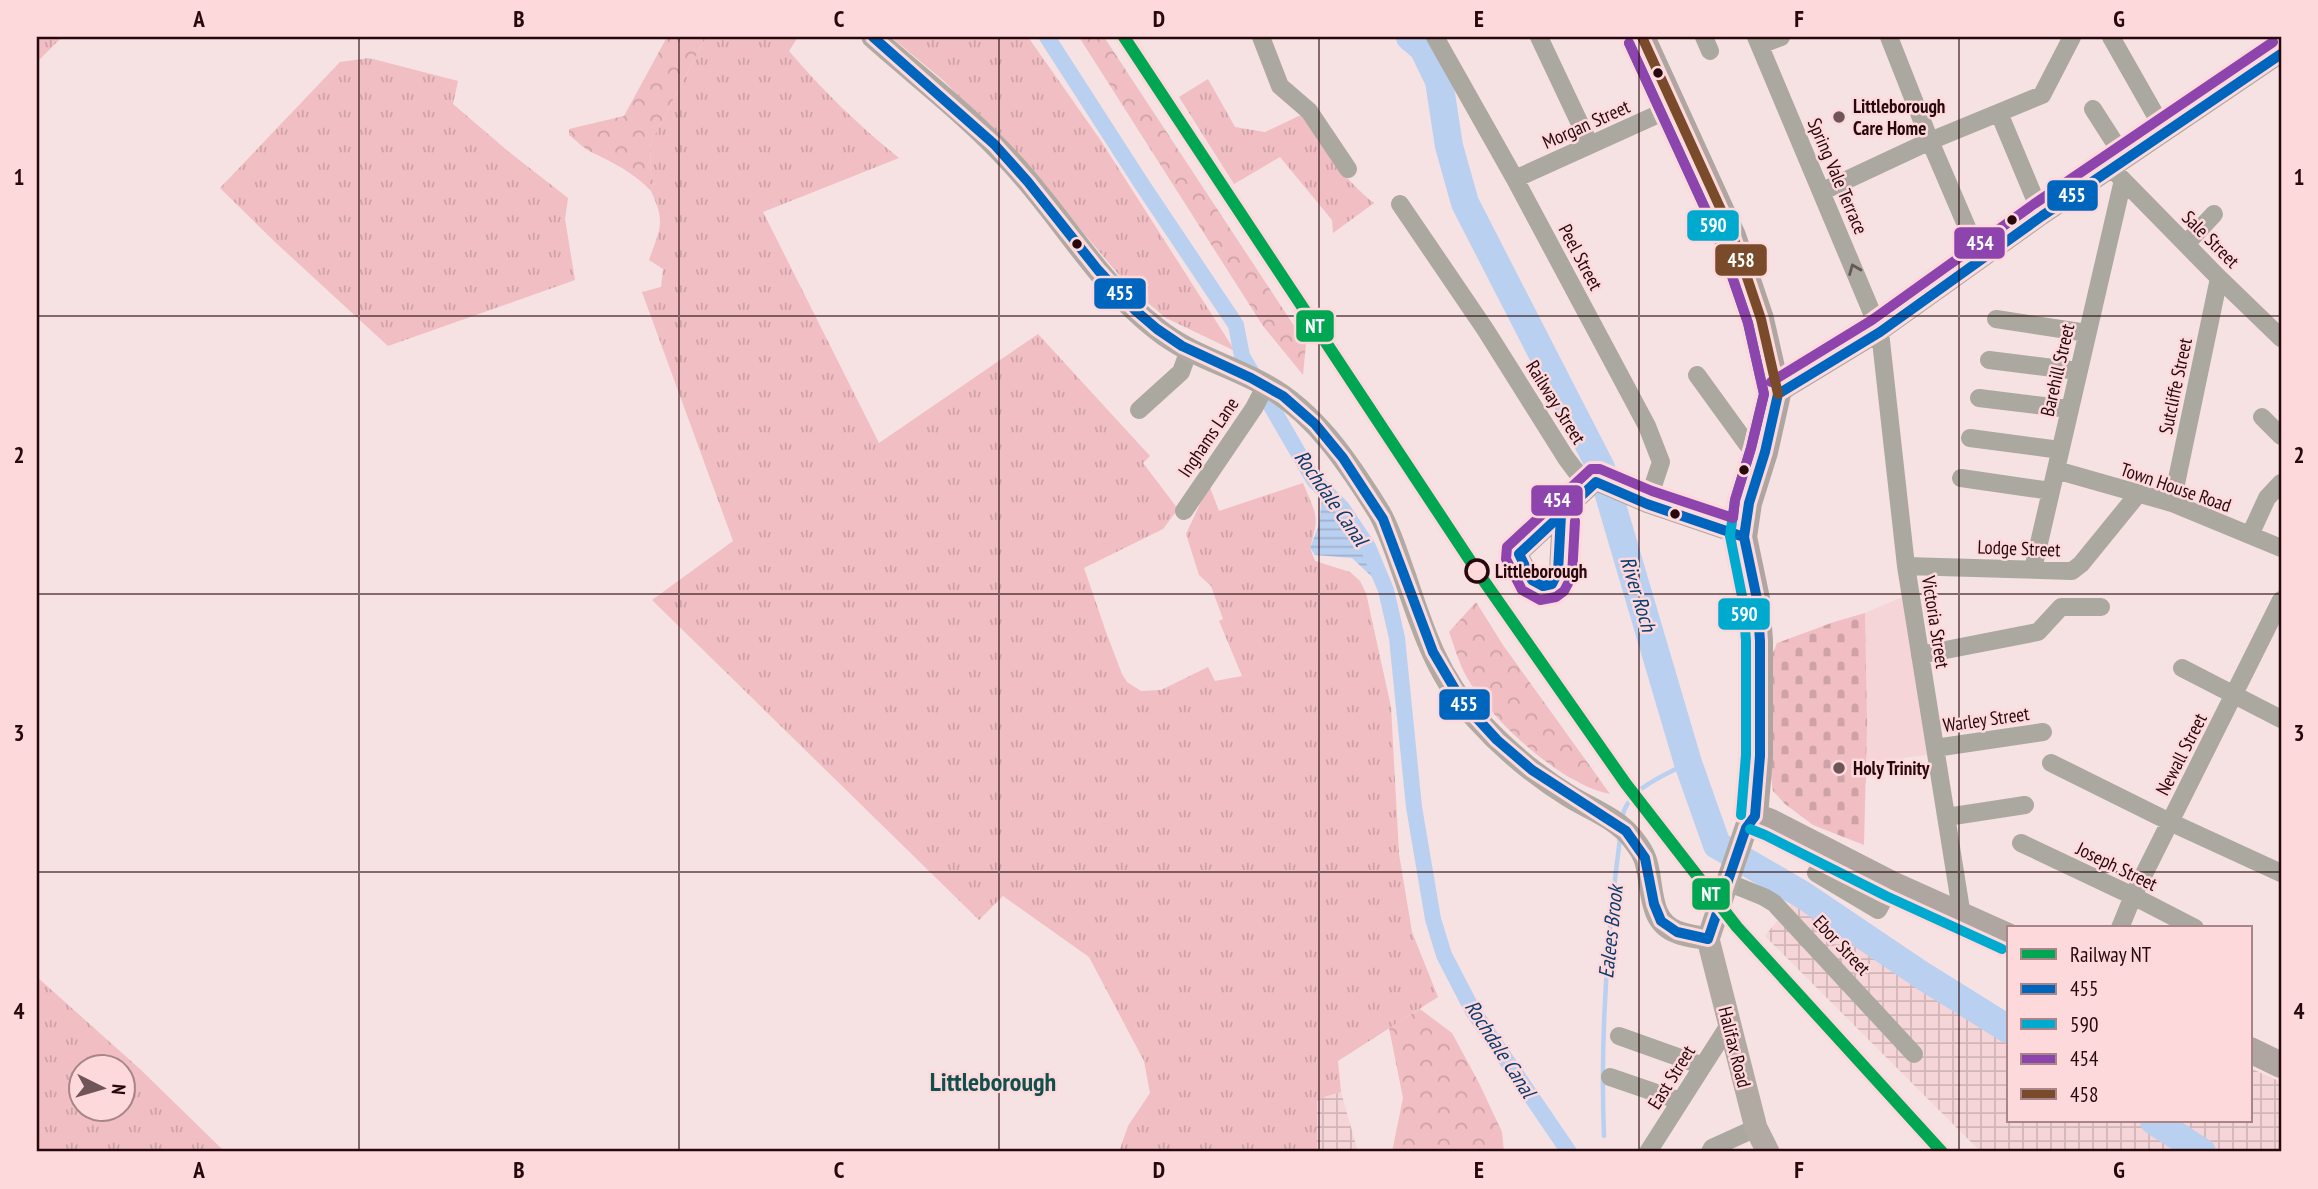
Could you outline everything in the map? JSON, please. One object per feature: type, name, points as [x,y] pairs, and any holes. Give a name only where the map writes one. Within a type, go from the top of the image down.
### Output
[{"type":"highway","points":[[1642,37],[1733,236],[1761,319],[1778,394],[1765,452],[1749,503],[1744,537],[1757,599],[1759,630],[1760,756],[1750,822],[1829,851],[1892,884],[2007,936]]},
{"type":"highway","points":[[2252,1051],[2281,1065]]},
{"type":"main road","points":[[873,37],[1011,161],[1102,277],[1156,329],[1189,351],[1274,390],[1304,414],[1330,441],[1381,517],[1441,673],[1474,717],[1532,771],[1623,829],[1643,852],[1657,913],[1663,923],[1674,932],[1708,939],[1750,822]]},
{"type":"main road","name":"Halifax Road","points":[[1708,939],[1756,1128],[1768,1152]]},
{"type":"street","points":[[1261,37],[1280,86],[1310,111],[1348,169]]},
{"type":"street","name":"Peel Street","points":[[1435,37],[1515,178],[1647,426],[1661,461],[1641,501]]},
{"type":"street","points":[[1539,37],[1590,145]]},
{"type":"street","points":[[1758,41],[1781,37]]},
{"type":"street","points":[[1889,37],[1930,142],[1981,260]]},
{"type":"street","points":[[1823,191],[2042,94],[2072,37]]},
{"type":"street","points":[[2111,37],[2165,132]]},
{"type":"street","name":"Spring Vale Terrace","points":[[1758,41],[1880,332]]},
{"type":"street","points":[[1778,394],[1880,332],[2042,216],[2120,169],[2165,132],[2281,54]]},
{"type":"street","name":"Morgan Street","points":[[1515,178],[1674,107]]},
{"type":"street","name":"Sale Street","points":[[2093,109],[2120,169],[2186,244],[2281,338]]},
{"type":"street","points":[[1999,113],[2042,216]]},
{"type":"street","name":"Barehill Street","points":[[2033,569],[2087,333],[2120,169]]},
{"type":"street","name":"Railway Street","points":[[1400,204],[1485,329],[1578,474],[1641,501],[1744,537]]},
{"type":"street","points":[[2186,244],[2214,214]]},
{"type":"street","name":"Sutcliffe Street","points":[[2172,503],[2219,278]]},
{"type":"street","points":[[1996,319],[2087,333]]},
{"type":"street","name":"Victoria Street","points":[[1880,332],[1906,566],[1962,916]]},
{"type":"street","points":[[1139,410],[1181,372],[1189,351]]},
{"type":"street","points":[[1989,360],[2078,371]]},
{"type":"street","points":[[1696,374],[1747,444],[1765,452]]},
{"type":"street","name":"Inghams Lane","points":[[1184,511],[1254,408],[1274,390]]},
{"type":"street","points":[[1979,398],[2069,409]]},
{"type":"street","points":[[2263,417],[2281,436]]},
{"type":"street","points":[[1970,438],[2060,450]]},
{"type":"street","name":"Town House Road","points":[[2056,471],[2172,503],[2281,548]]},
{"type":"street","points":[[1961,478],[2051,491]]},
{"type":"street","points":[[1561,515],[1596,482]]},
{"type":"street","points":[[2250,535],[2267,498],[2281,483]]},
{"type":"street","name":"Lodge Street","points":[[1906,566],[2072,571],[2081,564],[2138,494]]},
{"type":"street","name":"Newall Street","points":[[2120,926],[2281,600]]},
{"type":"street","points":[[1920,655],[2038,632],[2061,607],[2101,607]]},
{"type":"street","points":[[2182,668],[2281,719]]},
{"type":"street","name":"Warley Street","points":[[1935,748],[2043,732]]},
{"type":"street","points":[[2050,764],[2281,873]]},
{"type":"street","points":[[1947,817],[2025,805]]},
{"type":"street","name":"Joseph Street","points":[[2021,843],[2191,926]]},
{"type":"street","name":"Ebor Street","points":[[1728,878],[1774,903],[1914,1054]]},
{"type":"street","name":"East Street","points":[[1648,1152],[1729,1025]]},
{"type":"street","points":[[1619,1036],[1703,1066]]},
{"type":"street","points":[[1610,1077],[1680,1101]]},
{"type":"street","points":[[1710,1152],[1712,1148],[1756,1128]]},
{"type":"shaded area","points":[[1907,595],[1933,754],[1866,763],[1865,613]]},
{"type":"shaded area","points":[[1796,898],[2007,1036],[2007,1122],[2252,1122],[2252,1069],[2281,1082],[2281,1152],[1981,1152],[1765,936]]},
{"type":"shaded area","points":[[1341,1092],[1358,1152],[1317,1152],[1317,1099]]},
{"type":"green space","points":[[37,37],[62,37],[37,62]]},
{"type":"green space","points":[[667,37],[706,37],[651,142],[650,168],[654,187],[651,191],[630,173],[585,148],[569,135],[569,129],[624,116]]},
{"type":"green space","points":[[706,37],[798,37],[789,51],[841,107],[899,158],[763,212],[879,443],[1038,334],[1150,456],[1143,463],[1178,509],[1163,529],[1084,568],[1127,682],[1141,691],[1161,690],[1208,667],[1215,681],[1242,676],[1219,621],[1223,619],[1211,586],[1199,575],[1186,534],[1209,485],[1219,511],[1303,483],[1316,521],[1310,548],[1315,561],[1350,572],[1360,581],[1366,593],[1391,707],[1399,854],[1412,932],[1438,997],[1338,1061],[1341,1092],[1317,1099],[1317,1152],[1119,1152],[1128,1126],[1150,1093],[1144,1061],[1089,957],[1003,896],[979,920],[652,600],[733,541],[642,292],[661,287],[663,269],[649,260],[660,226],[659,211],[651,191],[654,187],[650,168],[651,142]]},
{"type":"green space","points":[[891,37],[1028,37],[1099,138],[1235,351],[1166,318],[1130,288],[1021,159],[944,81]]},
{"type":"green space","points":[[1079,37],[1104,37],[1306,344],[1303,375],[1263,326]]},
{"type":"green space","points":[[369,58],[458,81],[453,104],[568,198],[565,219],[575,280],[388,346],[220,188],[340,62]]},
{"type":"green space","points":[[1208,79],[1235,127],[1265,132],[1301,115],[1343,173],[1374,203],[1333,233],[1332,220],[1280,157],[1234,184],[1179,97]]},
{"type":"green space","points":[[1476,602],[1503,645],[1610,794],[1591,788],[1548,763],[1507,728],[1475,690],[1462,667],[1449,632]]},
{"type":"green space","points":[[1865,613],[1867,724],[1864,845],[1813,825],[1785,804],[1773,791],[1770,770],[1773,653],[1777,643]]},
{"type":"green space","points":[[37,977],[121,1052],[66,1052],[66,1122],[136,1122],[136,1066],[225,1152],[42,1152],[37,1148]]},
{"type":"green space","points":[[1420,1009],[1452,1033],[1502,1132],[1504,1152],[1392,1152],[1403,1098],[1389,1028]]},
{"type":"water","points":[[1323,489],[1360,537],[1386,590],[1352,558],[1315,555],[1310,548],[1319,525]]},
{"type":"waterway","name":"Rochdale Canal","points":[[1047,37],[1236,325],[1242,356],[1314,480],[1342,508],[1368,547],[1386,590],[1397,638],[1414,807],[1433,919],[1444,955],[1473,1011],[1569,1152]]},
{"type":"waterway","name":"River Roch","points":[[1410,37],[1423,48],[1439,81],[1449,146],[1465,203],[1601,468],[1688,763],[1717,845],[1803,895],[1923,976],[2007,1028]]},
{"type":"waterway","name":"Ealees Brook","points":[[1622,819],[1625,808],[1639,791],[1688,763]]},
{"type":"waterway","name":"Ealees Brook","points":[[1604,1136],[1606,987],[1620,838]]},
{"type":"waterway","name":"River Roch","points":[[2156,1122],[2202,1152]]},
{"type":"rail line","name":"NT","points":[[1124,37],[1477,571],[1626,784],[1737,927],[1942,1152]]},
{"type":"transit line","name":"455","points":[[873,37],[994,144],[1098,270],[1136,311],[1182,346],[1283,396],[1315,424],[1343,458],[1383,519],[1433,652],[1463,703],[1497,740],[1532,770],[1626,831],[1645,858],[1654,904],[1661,921],[1677,932],[1708,939],[1746,828],[1755,816],[1760,756],[1760,641],[1757,599],[1744,537],[1749,503],[1765,452],[1778,394],[1880,332],[2042,216],[2281,54]]},
{"type":"transit line","name":"458","points":[[1642,37],[1733,236],[1761,319],[1778,394]]},
{"type":"transit line","name":"454","points":[[1771,382],[1872,320],[2034,204],[2273,42]]},
{"type":"transit line","name":"590","points":[[1629,43],[1720,241],[1748,323],[1764,394],[1735,500],[1730,536],[1743,601],[1746,641],[1746,755],[1741,815]]},
{"type":"transit line","name":"454","points":[[1575,521],[1572,576],[1564,591],[1556,597],[1540,600],[1522,590],[1506,559],[1507,547],[1591,469],[1600,469],[1652,491],[1733,518],[1735,500],[1764,394],[1748,323],[1720,241],[1629,43]]},
{"type":"transit line","name":"455","points":[[1561,515],[1558,572],[1552,584],[1543,586],[1532,580],[1519,554],[1596,482],[1647,504],[1744,537]]},
{"type":"transit line","name":"590","points":[[1750,829],[2002,949]]},
{"type":"place","name":"Littleborough Care Home","points":[[1839,117]]},
{"type":"place","name":"Littleborough","points":[[1477,571]]},
{"type":"place","name":"Holy Trinity","points":[[1839,768]]},
{"type":"district","name":"Littleborough","points":[[993,1082]]}]
